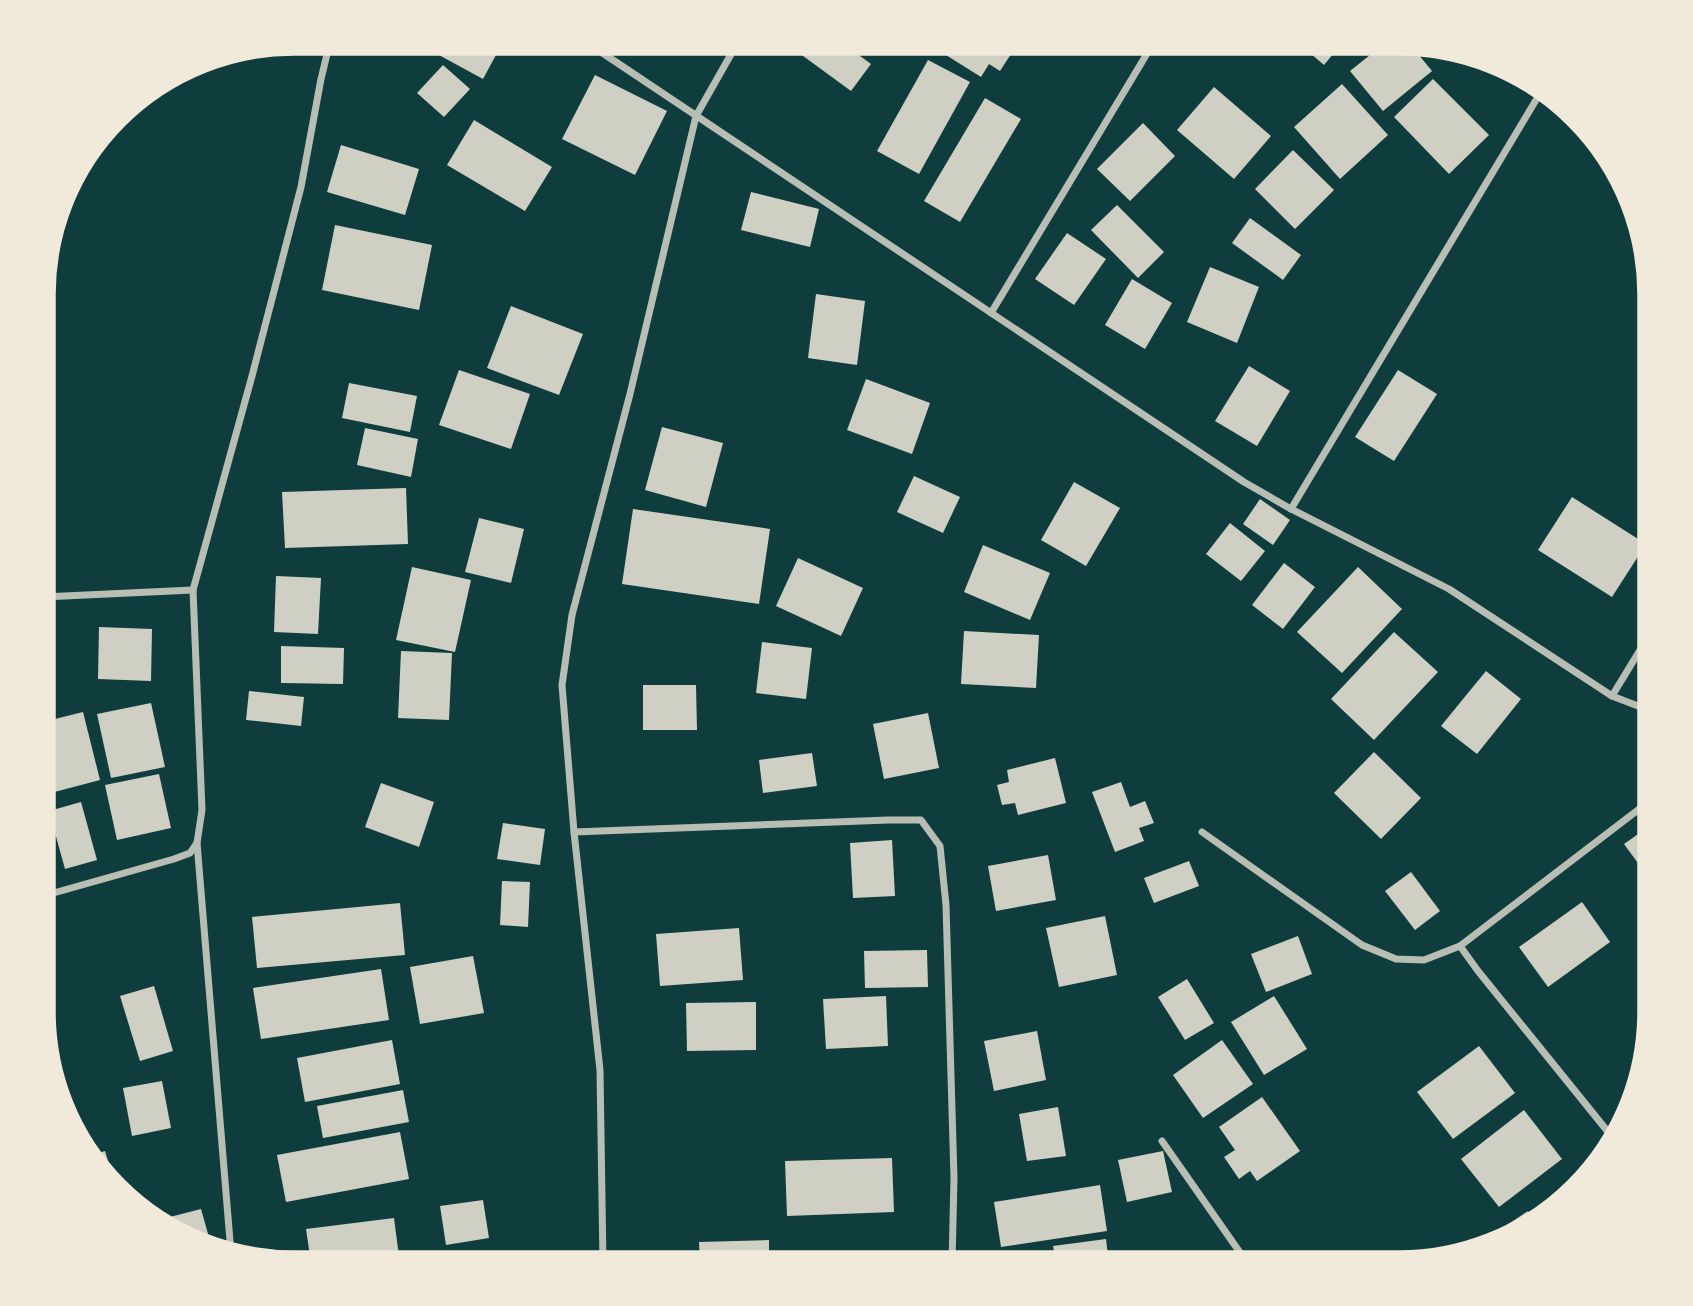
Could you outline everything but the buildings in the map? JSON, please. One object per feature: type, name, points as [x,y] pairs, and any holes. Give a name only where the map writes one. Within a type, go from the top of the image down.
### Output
[{"type":"street","points":[[231,1243],[197,843],[202,810],[193,590],[301,187],[327,54]]},
{"type":"street","points":[[604,54],[1244,482],[1291,509],[1449,589],[1612,696],[1638,706]]},
{"type":"street","points":[[603,1251],[600,1070],[574,832],[562,685],[572,615],[630,394],[696,117],[731,54]]},
{"type":"street","points":[[991,313],[1146,55]]},
{"type":"street","points":[[1291,509],[1537,99]]},
{"type":"street","points":[[54,597],[193,590]]},
{"type":"street","points":[[1612,696],[1639,652]]},
{"type":"street","points":[[1202,832],[1362,945],[1396,959],[1424,960],[1460,946],[1638,810]]},
{"type":"street","points":[[574,832],[921,820],[940,846],[946,905],[954,1178],[952,1252]]},
{"type":"street","points":[[55,893],[174,859],[190,853],[197,843]]},
{"type":"street","points":[[1460,946],[1607,1132]]},
{"type":"street","points":[[1162,1141],[1240,1252]]}]
